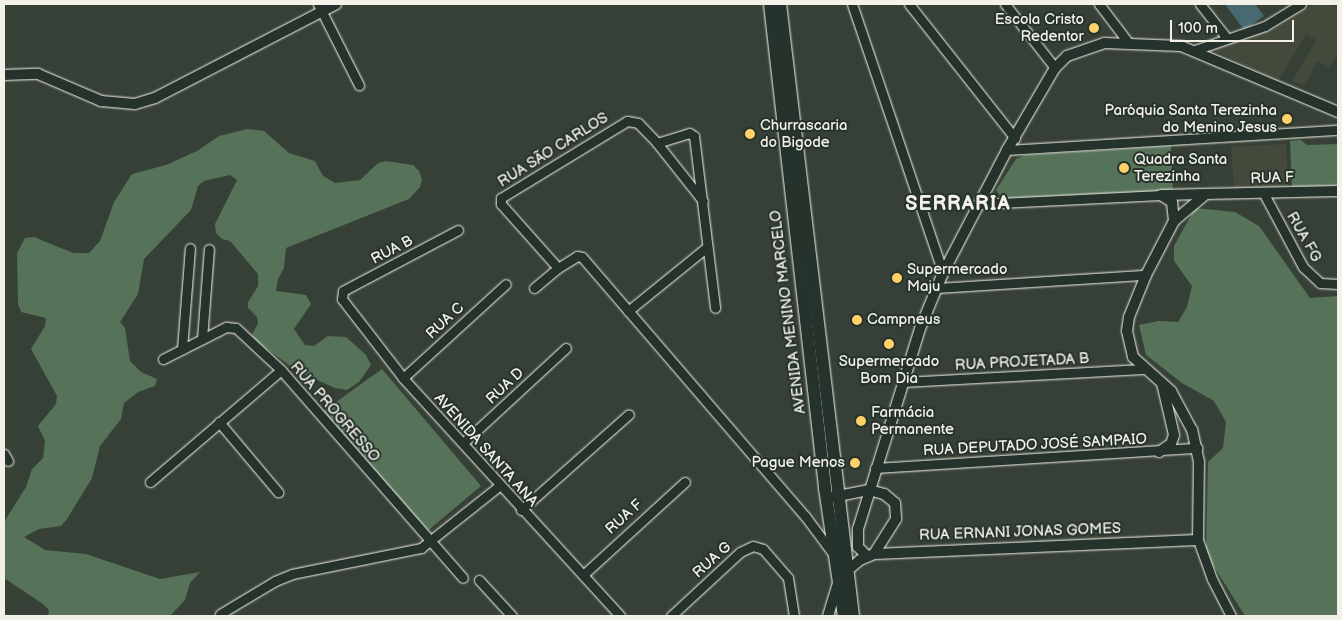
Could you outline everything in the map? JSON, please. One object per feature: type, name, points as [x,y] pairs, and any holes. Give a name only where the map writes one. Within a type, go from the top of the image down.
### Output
[{"type":"main road","name":"AVENIDA MENINO MARCELO","points":[[770,4],[832,497],[848,570],[854,616]]},
{"type":"main road","name":"AVENIDA MENINO MARCELO","points":[[780,4],[832,497],[834,555],[844,616]]},
{"type":"street","points":[[4,75],[38,74],[101,101],[134,104],[154,98],[320,7],[336,4]]},
{"type":"street","points":[[852,4],[943,273]]},
{"type":"street","points":[[909,4],[1014,138]]},
{"type":"street","points":[[1005,4],[1055,68]]},
{"type":"street","points":[[1099,4],[1128,42]]},
{"type":"street","points":[[1200,4],[1226,37]]},
{"type":"street","points":[[1195,50],[1226,37],[1265,26],[1301,4]]},
{"type":"street","points":[[320,7],[359,85]]},
{"type":"street","points":[[871,555],[858,547],[856,538],[875,468],[903,382],[937,288],[1007,150],[1055,68],[1079,49],[1128,42],[1195,50],[1338,112]]},
{"type":"street","name":"RUA SÃO CARLOS","points":[[558,268],[501,204],[500,198],[627,121],[638,123],[703,200]]},
{"type":"street","points":[[1007,150],[1338,130]]},
{"type":"street","points":[[656,143],[692,134],[703,200],[715,308]]},
{"type":"street","name":"RUA F","points":[[1161,195],[1338,191]]},
{"type":"street","points":[[1206,194],[1174,222],[1146,275],[1129,317],[1127,331],[1133,357],[1143,369],[1162,382],[1171,391],[1187,417],[1197,448],[1198,540],[1212,579],[1231,616]]},
{"type":"street","name":"RUA FG","points":[[1264,194],[1304,268],[1315,279],[1334,285]]},
{"type":"street","points":[[979,204],[1161,195],[1172,202],[1174,222]]},
{"type":"street","name":"RUA B","points":[[342,295],[343,291],[458,230]]},
{"type":"street","points":[[628,311],[707,247]]},
{"type":"street","points":[[182,349],[190,248]]},
{"type":"street","points":[[202,339],[209,249]]},
{"type":"street","points":[[534,288],[558,268],[579,255],[805,516],[834,555]]},
{"type":"street","points":[[937,288],[1146,275]]},
{"type":"street","name":"RUA C","points":[[403,378],[506,284]]},
{"type":"street","name":"AVENIDA SANTA ANA","points":[[342,295],[403,378],[463,443],[499,486],[583,574],[620,616]]},
{"type":"street","name":"RUA PROGRESSO","points":[[163,359],[233,326],[281,370],[463,578]]},
{"type":"street","name":"RUA D","points":[[463,443],[566,348]]},
{"type":"street","name":"RUA PROJETADA B","points":[[903,382],[1143,369]]},
{"type":"street","points":[[150,482],[281,370]]},
{"type":"street","points":[[1159,452],[1171,444],[1174,435],[1162,382]]},
{"type":"street","points":[[522,510],[629,414]]},
{"type":"street","points":[[219,422],[278,492]]},
{"type":"street","name":"RUA DEPUTADO JOSÉ SAMPAIO","points":[[875,468],[1159,452],[1197,448]]},
{"type":"street","name":"RUA F","points":[[583,574],[684,482]]},
{"type":"street","points":[[220,614],[275,581],[292,574],[409,552],[431,543],[499,486]]},
{"type":"street","points":[[832,497],[869,490],[884,494],[897,509],[896,519],[871,555],[848,570]]},
{"type":"street","name":"RUA ERNANI JONAS GOMES","points":[[871,555],[1198,540]]},
{"type":"street","name":"RUA G","points":[[671,616],[740,552],[753,546],[763,549],[788,578],[794,616]]},
{"type":"street","points":[[479,580],[512,616]]},
{"type":"street","points":[[828,616],[839,581]]},
{"type":"shaded area","points":[[1315,4],[1329,4],[1338,8],[1338,53],[1329,67],[1317,61],[1305,85],[1292,81],[1316,40],[1306,34],[1278,81],[1213,50],[1215,46],[1272,30]]},
{"type":"shaded area","points":[[1286,144],[1288,186],[1234,189],[1231,147]]},
{"type":"green space","points":[[247,129],[264,131],[289,153],[315,161],[323,176],[335,183],[360,180],[378,163],[386,161],[413,165],[419,171],[422,179],[420,187],[409,199],[286,248],[284,268],[278,279],[276,291],[306,295],[311,304],[294,329],[305,345],[314,346],[328,336],[346,337],[366,355],[371,365],[359,382],[347,390],[335,388],[297,371],[251,337],[258,323],[257,317],[248,308],[248,302],[258,286],[258,274],[230,241],[222,239],[216,233],[215,224],[237,180],[230,175],[204,181],[198,186],[191,210],[144,259],[138,294],[120,322],[125,328],[130,361],[141,372],[157,379],[155,386],[138,392],[124,403],[121,419],[100,446],[92,478],[61,526],[39,529],[24,537],[45,550],[86,554],[160,579],[200,572],[190,583],[185,600],[170,616],[48,616],[49,610],[43,604],[4,578],[4,522],[26,487],[32,469],[43,458],[45,441],[38,426],[56,404],[57,396],[31,349],[45,326],[46,318],[21,312],[18,304],[17,253],[25,238],[34,237],[73,253],[89,253],[100,241],[114,202],[132,174],[166,165],[197,151],[219,136]]},
{"type":"green space","points":[[1301,140],[1307,145],[1338,144],[1338,185],[1292,188],[1290,141]]},
{"type":"green space","points":[[1171,146],[1173,192],[1002,199],[996,190],[1016,159],[1025,155]]},
{"type":"green space","points":[[1195,208],[1235,212],[1259,226],[1310,298],[1338,296],[1338,616],[1245,616],[1206,554],[1208,462],[1223,448],[1226,422],[1214,401],[1182,383],[1146,355],[1139,325],[1159,321],[1178,322],[1187,307],[1192,286],[1174,261],[1174,246]]},
{"type":"green space","points":[[382,369],[481,486],[424,534],[318,415]]},
{"type":"water","points":[[1225,4],[1255,4],[1264,16],[1244,30]]},
{"type":"place","name":"Escola Cristo Redentor","points":[[1094,28]]},
{"type":"place","name":"Paróquia Santa Terezinha do Menino Jesus","points":[[1287,119]]},
{"type":"place","name":"Churrascaria do Bigode","points":[[750,134]]},
{"type":"place","name":"Quadra Santa Terezinha","points":[[1124,168]]},
{"type":"place","name":"Supermercado Maju","points":[[897,278]]},
{"type":"place","name":"Campneus","points":[[857,320]]},
{"type":"place","name":"Supermercado Bom Dia","points":[[889,344]]},
{"type":"place","name":"Farmácia Permanente","points":[[861,421]]},
{"type":"place","name":"Pague Menos","points":[[855,463]]},
{"type":"district","name":"SERRARIA","points":[[958,204]]}]
